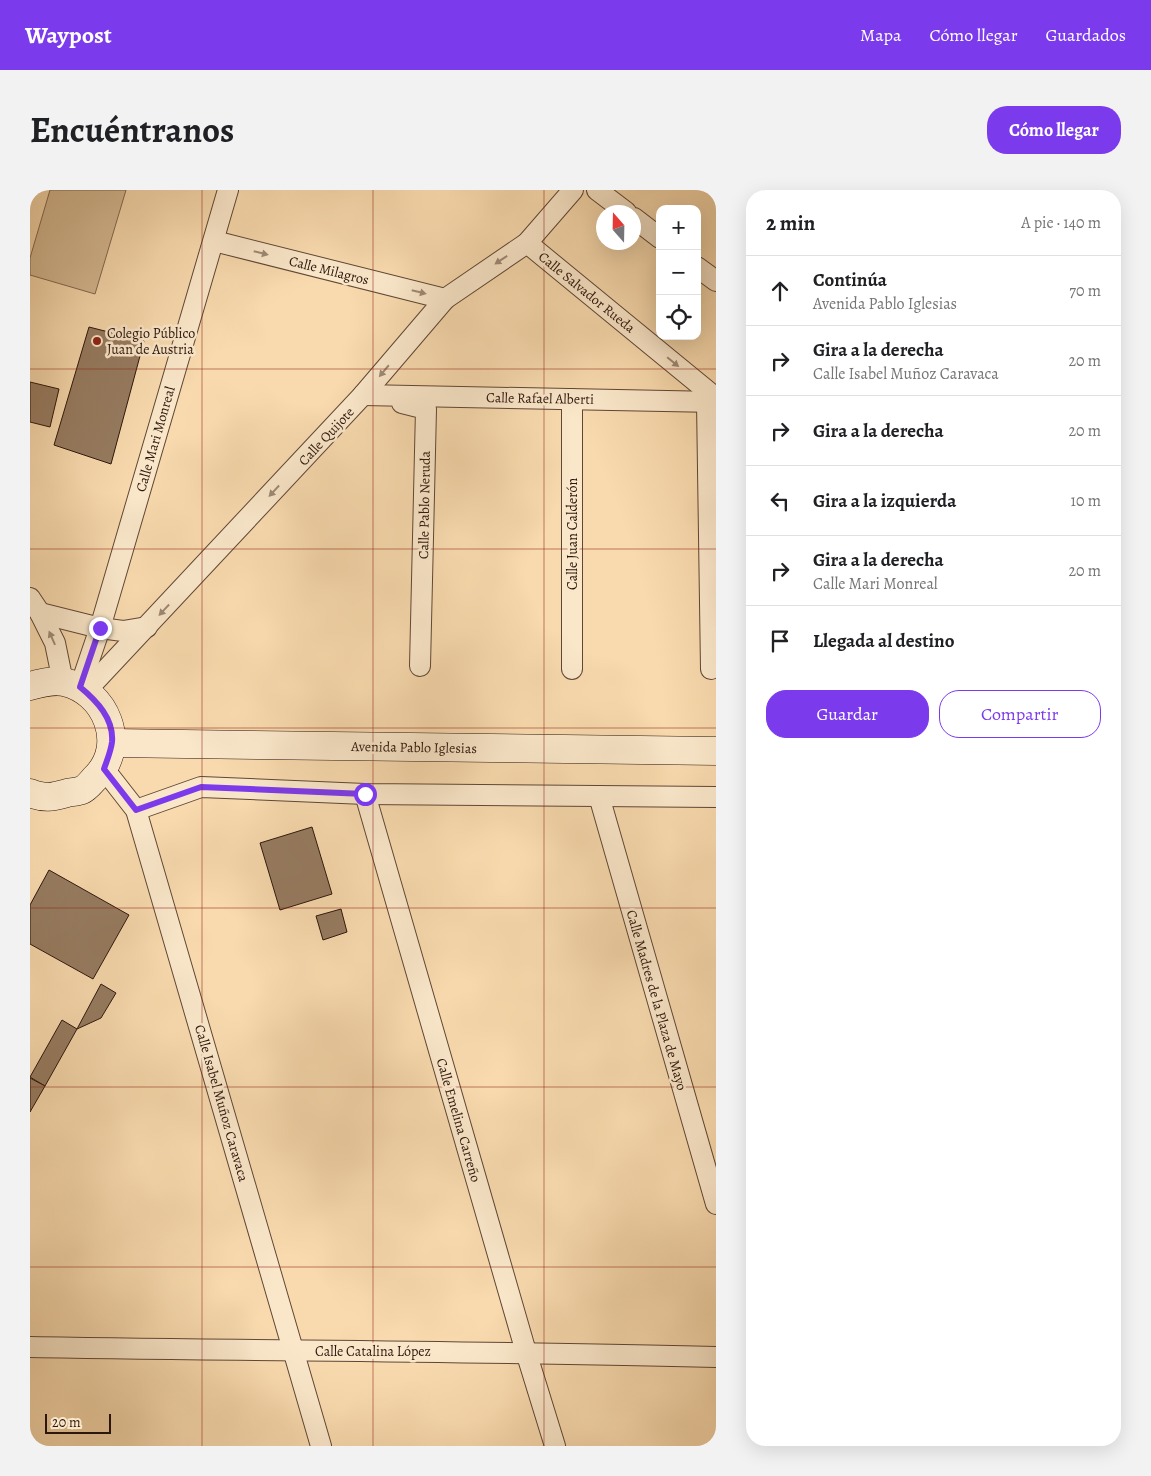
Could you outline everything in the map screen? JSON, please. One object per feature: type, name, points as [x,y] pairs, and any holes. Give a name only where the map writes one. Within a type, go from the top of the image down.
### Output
[{"type":"main road","points":[[30,686],[46,681],[76,687],[103,708],[111,730],[112,743],[104,769],[84,789],[49,798],[32,799]]},
{"type":"main road","name":"Avenida Pablo Iglesias","points":[[112,743],[716,751]]},
{"type":"street","name":"Calle Mari Monreal","points":[[76,687],[100,628],[228,190]]},
{"type":"street","name":"Calle Quijote","points":[[76,687],[147,627],[363,395],[445,299],[527,242],[573,190]]},
{"type":"street","points":[[597,190],[617,205]]},
{"type":"street","points":[[641,223],[656,235]]},
{"type":"street","name":"Calle Milagros","points":[[214,241],[445,299]]},
{"type":"street","name":"Calle Salvador Rueda","points":[[527,242],[713,400]]},
{"type":"street","points":[[701,270],[716,281]]},
{"type":"street","name":"Calle Rafael Alberti","points":[[363,395],[713,400]]},
{"type":"street","name":"Calle Pablo Neruda","points":[[363,395],[426,408],[420,666]]},
{"type":"street","name":"Calle Juan Calderón","points":[[572,399],[572,669]]},
{"type":"street","points":[[711,669],[713,400]]},
{"type":"street","points":[[35,606],[100,628],[123,631],[147,627]]},
{"type":"street","points":[[35,606],[76,687]]},
{"type":"street","name":"Calle Isabel Muñoz Caravaca","points":[[104,769],[136,810],[321,1446]]},
{"type":"street","points":[[136,810],[201,787],[365,794],[716,797]]},
{"type":"street","name":"Calle Emelina Carreño","points":[[365,794],[526,1352],[555,1446]]},
{"type":"street","name":"Calle Madres de la Plaza de Mayo","points":[[599,796],[716,1204]]},
{"type":"street","name":"Calle Catalina López","points":[[30,1347],[526,1352],[716,1357]]},
{"type":"shaded area","points":[[50,190],[126,190],[95,294],[30,275],[30,258]]},
{"type":"building","points":[[89,327],[144,341],[111,464],[54,445]]},
{"type":"building","points":[[30,382],[59,389],[50,427],[30,422]]},
{"type":"building","points":[[312,827],[332,894],[280,910],[260,843]]},
{"type":"building","points":[[49,870],[129,915],[93,979],[30,944],[30,905]]},
{"type":"building","points":[[341,909],[347,932],[323,940],[316,916]]},
{"type":"building","points":[[101,984],[116,993],[101,1018],[77,1029]]},
{"type":"building","points":[[62,1020],[77,1029],[45,1086],[30,1077]]},
{"type":"building","points":[[30,1078],[45,1086],[30,1112]]},
{"type":"place","name":"Colegio Público Juan de Austria","points":[[97,341]]},
{"type":"route","points":[[100,628],[80,687],[103,708],[111,730],[112,743],[104,769],[136,810],[201,787],[365,794]]}]
